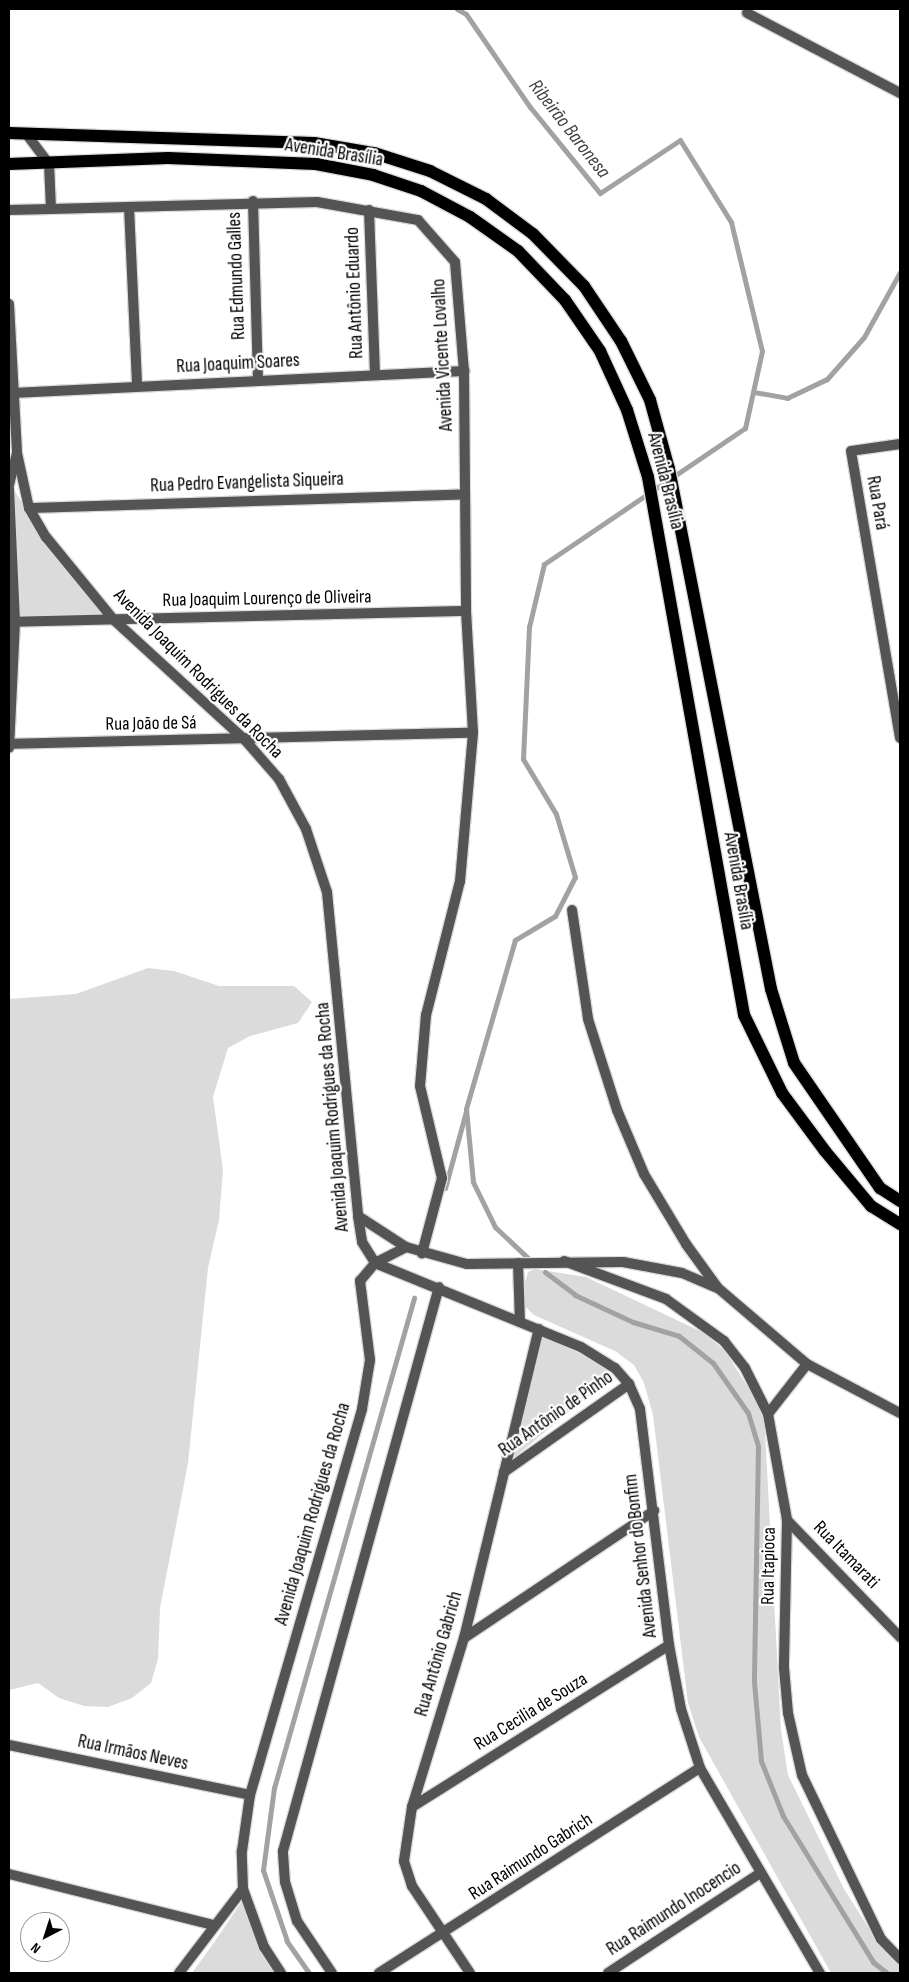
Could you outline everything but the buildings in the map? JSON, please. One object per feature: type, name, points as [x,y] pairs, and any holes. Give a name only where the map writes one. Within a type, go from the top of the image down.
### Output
[{"type":"main road","name":"Avenida Brasília","points":[[9,133],[314,143],[374,153],[430,171],[486,199],[533,234],[578,280],[621,341],[650,400],[669,469],[771,989],[794,1063],[880,1188],[900,1201]]},
{"type":"main road","name":"Avenida Brasília","points":[[9,164],[49,164],[168,158],[316,164],[373,175],[421,191],[470,217],[518,251],[565,300],[600,351],[627,410],[648,477],[680,642],[744,1015],[782,1093],[825,1151],[871,1206],[900,1224]]},
{"type":"street","points":[[747,13],[900,93]]},
{"type":"street","points":[[26,133],[49,164],[51,209]]},
{"type":"street","name":"Avenida Vicente Lovalho","points":[[9,210],[253,201],[318,202],[418,220],[455,262],[464,371],[466,612],[474,733],[460,880],[426,1015],[420,1086],[442,1178],[422,1253]]},
{"type":"street","name":"Rua Edmundo Galles","points":[[253,201],[258,380]]},
{"type":"street","points":[[129,207],[137,386]]},
{"type":"street","name":"Rua Antônio Eduardo","points":[[369,210],[375,375]]},
{"type":"street","name":"Avenida Joaquim Rodrigues da Rocha","points":[[9,304],[17,453],[30,508],[46,538],[114,620],[245,740],[278,779],[306,829],[327,892],[358,1216],[362,1242],[375,1263],[360,1282],[370,1360],[362,1409],[250,1795],[242,1851],[243,1890],[264,1946],[281,1973]]},
{"type":"street","name":"Rua Joaquim Soares","points":[[13,393],[464,371]]},
{"type":"street","name":"Rua Pará","points":[[900,444],[851,450],[900,738]]},
{"type":"street","name":"Avenida Joaquim Rodrigues da Rocha","points":[[9,485],[17,453]]},
{"type":"street","points":[[9,489],[12,622],[10,745]]},
{"type":"street","name":"Rua Pedro Evangelista Siqueira","points":[[30,508],[465,494]]},
{"type":"street","name":"Rua Joaquim Lourenço de Oliveira","points":[[12,622],[466,612]]},
{"type":"street","name":"Rua João de Sá","points":[[10,745],[474,733]]},
{"type":"street","points":[[572,910],[588,1019],[617,1110],[644,1174],[718,1288],[806,1364],[900,1413]]},
{"type":"street","points":[[358,1216],[406,1248],[467,1264],[564,1261],[623,1262],[682,1273],[718,1288]]},
{"type":"street","points":[[375,1263],[406,1248]]},
{"type":"street","name":"Rua Itapioca","points":[[564,1261],[666,1299],[724,1341],[745,1368],[768,1414],[787,1520],[784,1668],[788,1713],[802,1776],[881,1939],[900,1959]]},
{"type":"street","name":"Avenida Senhor do Bonfim","points":[[375,1263],[539,1329],[595,1355],[629,1384],[640,1410],[654,1511],[669,1645],[682,1709],[700,1768],[820,1973]]},
{"type":"street","points":[[518,1263],[520,1322]]},
{"type":"street","points":[[332,1973],[297,1921],[285,1882],[283,1850],[439,1288]]},
{"type":"street","name":"Rua Antônio Gabrich","points":[[470,1973],[412,1886],[404,1861],[412,1807],[464,1638],[539,1329]]},
{"type":"street","points":[[768,1414],[806,1364]]},
{"type":"street","name":"Rua Antônio de Pinho","points":[[504,1472],[629,1384]]},
{"type":"street","points":[[464,1638],[654,1511]]},
{"type":"street","name":"Rua Itamarati","points":[[787,1520],[900,1637]]},
{"type":"street","name":"Rua Cecilia de Souza","points":[[412,1807],[669,1645]]},
{"type":"street","name":"Rua Irmãos Neves","points":[[9,1745],[250,1795]]},
{"type":"street","name":"Rua Raimundo Gabrich","points":[[379,1973],[443,1934],[700,1768]]},
{"type":"street","name":"Rua Raimundo Inocencio","points":[[608,1973],[760,1873]]},
{"type":"street","points":[[9,1874],[213,1925]]},
{"type":"street","points":[[179,1973],[213,1925],[243,1890]]},
{"type":"shaded area","points":[[13,488],[51,551],[104,616],[19,616]]},
{"type":"shaded area","points":[[148,968],[174,971],[219,986],[294,986],[312,1002],[298,1023],[250,1036],[228,1048],[213,1097],[223,1170],[219,1220],[208,1268],[188,1463],[160,1608],[158,1659],[151,1683],[132,1698],[108,1707],[84,1706],[59,1698],[38,1683],[9,1690],[9,999],[76,994]]},
{"type":"shaded area","points":[[535,1269],[586,1277],[702,1332],[725,1351],[764,1413],[781,1730],[788,1775],[844,1889],[877,1941],[900,1966],[900,1973],[831,1973],[699,1737],[688,1703],[653,1415],[644,1383],[634,1365],[615,1351],[534,1315],[525,1306],[523,1289],[528,1272]]},
{"type":"shaded area","points":[[541,1337],[592,1357],[616,1373],[510,1461]]},
{"type":"shaded area","points":[[243,1900],[275,1973],[192,1973],[215,1941]]},
{"type":"waterway","name":"Ribeirão Baronesa","points":[[457,9],[466,14],[530,107],[600,193],[680,140],[731,222],[762,351],[745,428],[544,564],[529,627],[523,759],[556,814],[575,877],[555,916],[515,940],[466,1109],[473,1182],[495,1227],[530,1260]]},
{"type":"waterway","points":[[754,392],[787,398],[827,379],[864,337],[900,272]]},
{"type":"waterway","points":[[445,1188],[466,1111]]},
{"type":"waterway","points":[[545,1272],[575,1295],[633,1322],[679,1336],[713,1363],[748,1413],[758,1446],[754,1682],[761,1761],[783,1816],[873,1962],[887,1973]]},
{"type":"waterway","points":[[309,1973],[287,1941],[263,1870],[274,1788],[414,1298]]}]
